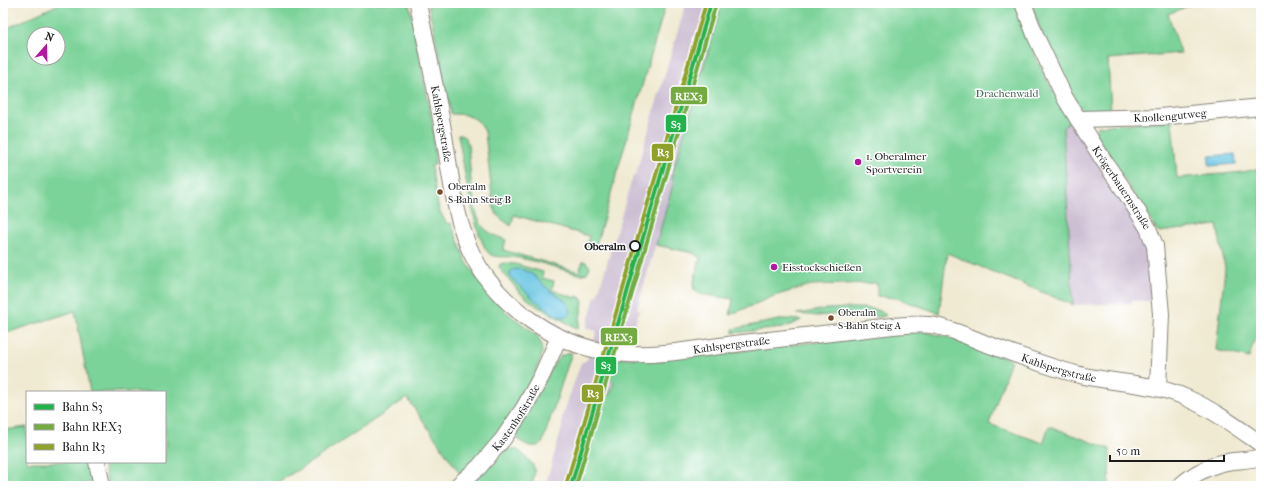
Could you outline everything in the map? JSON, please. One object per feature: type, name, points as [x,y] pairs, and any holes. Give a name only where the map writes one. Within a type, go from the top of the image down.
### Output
[{"type":"street","name":"Kahlspergstraße","points":[[418,3],[442,122],[454,193],[467,243],[475,260],[502,297],[536,324],[559,337],[576,344],[600,350],[617,354],[630,354],[678,351],[893,326],[924,324],[951,330],[1057,369],[1079,375],[1158,388],[1188,398],[1217,414],[1261,444]]},
{"type":"street","name":"Krögerbauernstraße","points":[[1023,3],[1036,37],[1065,98],[1148,228],[1155,246],[1161,314],[1158,388]]},
{"type":"street","name":"Knollengutweg","points":[[1078,119],[1160,117],[1261,107]]},
{"type":"street","name":"Kastenhofstraße","points":[[457,486],[479,467],[503,439],[524,408],[542,375],[559,337]]},
{"type":"street","points":[[1180,486],[1187,479],[1198,472],[1209,468],[1232,461],[1250,460],[1261,457]]},
{"type":"street","points":[[97,463],[102,486]]},
{"type":"shaded area","points":[[686,3],[722,3],[671,179],[674,181],[637,309],[639,310],[631,340],[621,337],[610,377],[614,382],[610,394],[606,396],[579,486],[545,486],[562,428],[562,417],[581,363],[587,360],[597,331],[586,328],[595,296],[597,297],[633,176],[635,176]]},
{"type":"shaded area","points":[[1071,119],[1145,237],[1151,261],[1155,301],[1073,305],[1063,127]]},
{"type":"green space","points":[[61,3],[409,3],[433,126],[435,165],[431,166],[439,210],[447,224],[451,223],[466,261],[481,284],[506,312],[538,337],[542,351],[541,358],[529,386],[492,444],[461,475],[407,398],[311,462],[271,486],[108,486],[103,463],[166,463],[166,391],[90,391],[75,311],[3,334],[3,30]]},
{"type":"green space","points":[[428,3],[666,3],[596,245],[591,248],[586,247],[589,236],[514,215],[511,226],[496,213],[493,205],[485,132],[479,122],[475,119],[467,115],[451,114]]},
{"type":"green space","name":"Drachenwald","points":[[722,3],[1018,3],[1032,48],[1040,67],[1071,119],[1063,128],[1073,305],[947,253],[939,313],[896,298],[877,296],[877,283],[811,285],[774,296],[730,315],[733,299],[700,294],[694,289],[693,286],[700,258],[693,253],[656,245],[674,181],[671,179]]},
{"type":"green space","points":[[1031,3],[1196,3],[1168,14],[1181,53],[1108,59],[1111,112],[1082,110],[1072,100],[1045,44]]},
{"type":"green space","points":[[1172,120],[1177,178],[1243,172],[1261,168],[1261,338],[1255,338],[1249,358],[1216,350],[1225,268],[1217,225],[1158,232],[1096,136],[1098,126]]},
{"type":"green space","points":[[458,135],[464,137],[468,144],[476,212],[484,228],[506,240],[503,250],[579,272],[583,261],[590,267],[587,273],[578,274],[529,260],[491,255],[485,248],[475,218]]},
{"type":"green space","points":[[500,264],[515,264],[543,272],[542,278],[554,281],[552,290],[576,298],[577,296],[581,298],[583,302],[578,329],[538,307],[520,293],[499,267]]},
{"type":"green space","points":[[827,309],[874,309],[883,312],[886,315],[883,317],[839,314],[817,316],[797,314]]},
{"type":"green space","points":[[784,319],[802,320],[783,328],[733,333],[733,329]]},
{"type":"green space","points":[[921,331],[951,338],[1011,360],[989,424],[1043,443],[1049,426],[1110,449],[1109,486],[579,486],[606,396],[610,394],[614,383],[610,377],[613,370],[614,359],[715,354]]},
{"type":"green space","points":[[572,352],[542,444],[535,446],[526,445],[517,439],[516,433],[555,363],[560,356]]},
{"type":"green space","points":[[26,427],[26,463],[93,463],[97,481],[74,486],[3,486],[3,430]]},
{"type":"green space","points":[[509,449],[516,449],[532,464],[535,470],[532,486],[466,486],[500,454]]},
{"type":"water","points":[[1235,154],[1236,164],[1209,166],[1209,156]]},
{"type":"water","points":[[515,269],[524,270],[532,274],[549,290],[564,300],[569,306],[571,312],[568,316],[557,316],[536,301],[510,277],[510,273]]},
{"type":"rail line","name":"R3","points":[[566,485],[706,3]]},
{"type":"rail line","name":"S3","points":[[571,486],[711,3]]},
{"type":"rail line","name":"REX3","points":[[576,486],[716,4]]},
{"type":"place","name":"1. Oberalmer Sportverein","points":[[858,162]]},
{"type":"place","name":"Oberalm S-Bahn Steig B","points":[[440,192]]},
{"type":"place","name":"Oberalm","points":[[635,246]]},
{"type":"place","name":"Eisstockschießen","points":[[774,267]]},
{"type":"place","name":"Oberalm S-Bahn Steig A","points":[[831,318]]}]
